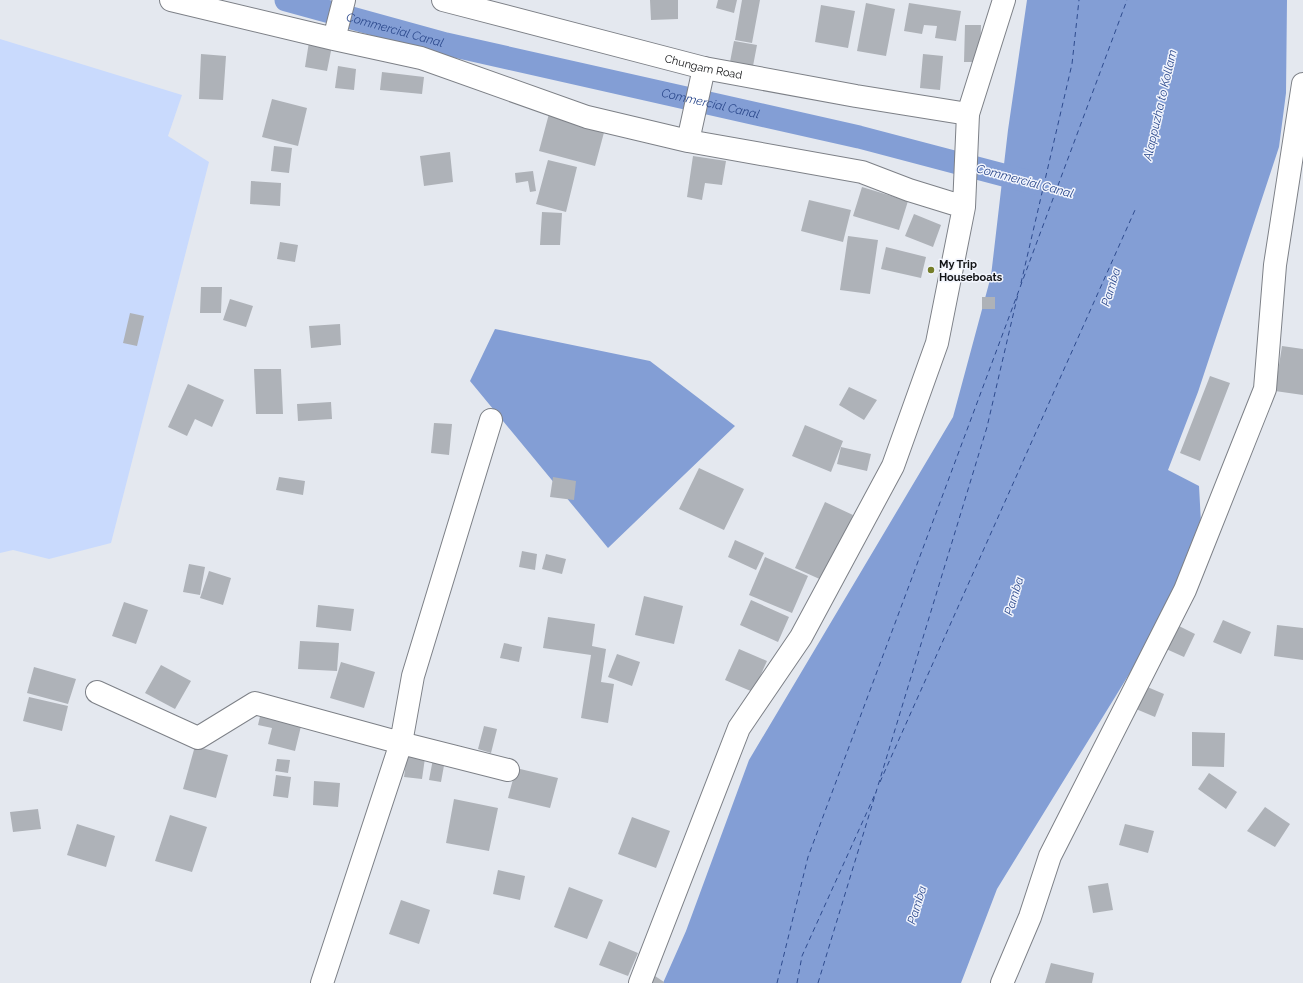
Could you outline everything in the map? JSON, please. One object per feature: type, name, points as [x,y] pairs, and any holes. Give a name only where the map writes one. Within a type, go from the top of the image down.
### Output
[{"type":"street","points":[[171,0],[421,58],[586,117],[688,141],[862,172],[909,190],[964,203]]},
{"type":"street","points":[[334,39],[344,0]]},
{"type":"street","name":"Chungam Road","points":[[442,0],[704,68],[856,96],[968,123]]},
{"type":"street","points":[[640,983],[739,728],[800,637],[893,466],[937,343],[964,203],[968,123],[1004,0]]},
{"type":"street","points":[[688,141],[704,68]]},
{"type":"street","points":[[1002,983],[1030,917],[1050,856],[1185,590],[1265,389],[1275,265],[1303,84]]},
{"type":"street","points":[[322,983],[401,743],[413,676],[491,420]]},
{"type":"street","points":[[97,692],[198,738],[255,702],[401,743],[508,770]]},
{"type":"shaded area","points":[[0,39],[182,95],[168,136],[209,162],[111,543],[49,559],[13,550],[0,553]]},
{"type":"water","points":[[1027,0],[1287,0],[1286,93],[1279,147],[1198,392],[1168,470],[1199,486],[1201,523],[1160,624],[997,889],[961,983],[663,983],[686,931],[749,760],[953,417],[991,276],[1008,130]]},
{"type":"water","points":[[495,329],[650,361],[735,426],[608,548],[470,381]]},
{"type":"building","points":[[650,0],[678,0],[678,19],[651,20]]},
{"type":"building","points":[[718,0],[737,0],[734,13],[716,8]]},
{"type":"building","points":[[742,0],[760,0],[752,43],[735,40]]},
{"type":"building","points":[[866,3],[895,9],[886,56],[857,51]]},
{"type":"building","points":[[909,3],[961,11],[956,41],[935,38],[937,26],[924,25],[922,34],[904,31]]},
{"type":"building","points":[[821,5],[855,11],[848,48],[815,42]]},
{"type":"building","points":[[965,25],[981,25],[980,62],[964,62]]},
{"type":"building","points":[[734,41],[757,45],[753,66],[730,62]]},
{"type":"building","points":[[309,42],[332,46],[327,71],[305,67]]},
{"type":"building","points":[[201,54],[226,56],[223,100],[199,99]]},
{"type":"building","points":[[923,54],[943,56],[940,90],[920,88]]},
{"type":"building","points":[[338,66],[356,69],[354,90],[335,88]]},
{"type":"building","points":[[382,72],[424,77],[422,94],[380,90]]},
{"type":"building","points":[[272,99],[307,108],[298,146],[262,137]]},
{"type":"building","points":[[550,110],[606,125],[595,166],[539,151]]},
{"type":"building","points":[[274,146],[292,148],[289,173],[271,171]]},
{"type":"building","points":[[450,152],[453,182],[424,186],[420,156]]},
{"type":"building","points":[[693,156],[726,161],[722,185],[705,183],[702,200],[687,197]]},
{"type":"building","points":[[548,160],[577,167],[566,212],[536,204]]},
{"type":"building","points":[[533,171],[536,191],[530,192],[528,181],[516,183],[515,173]]},
{"type":"building","points":[[251,181],[281,183],[280,206],[250,204]]},
{"type":"building","points":[[862,187],[908,201],[899,230],[853,216]]},
{"type":"building","points":[[809,200],[851,210],[843,242],[801,231]]},
{"type":"building","points":[[542,212],[562,213],[560,245],[540,245]]},
{"type":"building","points":[[914,214],[941,225],[933,247],[905,236]]},
{"type":"building","points":[[848,236],[878,240],[870,294],[840,290]]},
{"type":"building","points":[[280,242],[298,245],[295,262],[277,259]]},
{"type":"building","points":[[886,247],[926,257],[921,278],[881,269]]},
{"type":"building","points":[[201,287],[222,287],[221,313],[200,313]]},
{"type":"building","points":[[982,297],[995,297],[995,309],[982,309]]},
{"type":"building","points":[[230,299],[253,306],[246,327],[223,320]]},
{"type":"building","points":[[130,313],[144,316],[137,346],[123,343]]},
{"type":"building","points":[[340,324],[341,345],[311,348],[309,326]]},
{"type":"building","points":[[1282,346],[1303,349],[1303,395],[1275,391]]},
{"type":"building","points":[[254,369],[281,369],[283,414],[256,414]]},
{"type":"building","points":[[1210,376],[1230,383],[1200,461],[1180,453]]},
{"type":"building","points":[[188,384],[224,400],[212,427],[195,419],[187,436],[168,427]]},
{"type":"building","points":[[849,387],[877,400],[864,420],[839,405]]},
{"type":"building","points":[[331,402],[332,419],[298,421],[297,404]]},
{"type":"building","points":[[434,423],[452,424],[449,455],[431,453]]},
{"type":"building","points":[[805,425],[843,441],[831,472],[792,456]]},
{"type":"building","points":[[841,447],[871,454],[867,471],[837,464]]},
{"type":"building","points":[[699,468],[744,489],[724,530],[679,509]]},
{"type":"building","points":[[279,477],[305,481],[303,495],[276,490]]},
{"type":"building","points":[[553,477],[576,481],[574,500],[550,497]]},
{"type":"building","points":[[825,502],[853,515],[824,581],[795,568]]},
{"type":"building","points":[[735,540],[764,553],[756,570],[728,557]]},
{"type":"building","points":[[522,551],[537,554],[535,570],[519,567]]},
{"type":"building","points":[[546,554],[566,559],[562,574],[542,569]]},
{"type":"building","points":[[765,557],[808,576],[792,613],[749,595]]},
{"type":"building","points":[[189,564],[205,567],[200,595],[183,592]]},
{"type":"building","points":[[209,571],[231,578],[223,605],[200,598]]},
{"type":"building","points":[[644,596],[683,606],[674,644],[635,635]]},
{"type":"building","points":[[751,600],[789,617],[778,642],[740,625]]},
{"type":"building","points":[[124,602],[148,610],[136,644],[112,636]]},
{"type":"building","points":[[318,605],[354,609],[351,631],[316,627]]},
{"type":"building","points":[[548,617],[595,624],[592,646],[606,649],[601,682],[614,684],[608,723],[581,718],[591,655],[543,648]]},
{"type":"building","points":[[1223,620],[1251,632],[1241,654],[1213,642]]},
{"type":"building","points":[[1175,624],[1195,634],[1184,657],[1164,648]]},
{"type":"building","points":[[1277,625],[1303,628],[1303,660],[1274,656]]},
{"type":"building","points":[[300,641],[339,643],[337,671],[298,669]]},
{"type":"building","points":[[504,643],[522,647],[519,662],[500,658]]},
{"type":"building","points":[[739,649],[767,661],[753,692],[725,680]]},
{"type":"building","points":[[617,654],[640,662],[632,686],[608,677]]},
{"type":"building","points":[[341,662],[375,672],[364,708],[330,698]]},
{"type":"building","points":[[161,665],[191,681],[175,709],[145,693]]},
{"type":"building","points":[[34,667],[76,679],[68,704],[27,693]]},
{"type":"building","points":[[1145,686],[1164,694],[1155,717],[1136,709]]},
{"type":"building","points":[[29,697],[68,706],[62,731],[23,721]]},
{"type":"building","points":[[261,712],[302,722],[295,751],[268,744],[272,728],[258,725]]},
{"type":"building","points":[[484,726],[497,729],[491,753],[478,749]]},
{"type":"building","points":[[1192,732],[1225,733],[1224,767],[1192,766]]},
{"type":"building","points":[[195,746],[228,755],[216,798],[183,789]]},
{"type":"building","points":[[407,756],[425,758],[422,779],[404,777]]},
{"type":"building","points":[[277,759],[290,760],[288,773],[275,771]]},
{"type":"building","points":[[433,759],[445,760],[441,782],[429,780]]},
{"type":"building","points":[[516,768],[558,778],[550,808],[508,798]]},
{"type":"building","points":[[1209,773],[1237,792],[1226,809],[1198,789]]},
{"type":"building","points":[[276,775],[291,777],[288,798],[273,796]]},
{"type":"building","points":[[314,781],[340,783],[338,807],[313,805]]},
{"type":"building","points":[[454,799],[498,808],[489,851],[446,843]]},
{"type":"building","points":[[1265,807],[1290,824],[1275,847],[1247,831]]},
{"type":"building","points":[[38,809],[41,829],[13,832],[10,812]]},
{"type":"building","points":[[170,815],[207,827],[192,872],[155,861]]},
{"type":"building","points":[[632,817],[670,831],[656,868],[618,854]]},
{"type":"building","points":[[77,824],[115,836],[106,867],[67,855]]},
{"type":"building","points":[[1125,824],[1154,831],[1148,853],[1119,845]]},
{"type":"building","points":[[498,870],[525,876],[520,900],[493,894]]},
{"type":"building","points":[[1108,883],[1113,910],[1093,913],[1088,886]]},
{"type":"building","points":[[569,887],[603,900],[587,939],[554,927]]},
{"type":"building","points":[[401,900],[430,910],[419,944],[389,934]]},
{"type":"building","points":[[609,941],[638,953],[628,976],[599,965]]},
{"type":"building","points":[[1051,963],[1094,973],[1092,983],[1045,983]]},
{"type":"building","points":[[655,976],[664,982],[664,983],[651,983]]},
{"type":"waterway","name":"Commercial Canal","points":[[286,0],[446,44],[859,137],[1034,183]]},
{"type":"ferry route","points":[[1021,283],[1072,64],[1079,0]]},
{"type":"ferry route","points":[[777,983],[808,857],[1127,0]]},
{"type":"ferry route","points":[[880,782],[1135,210]]},
{"type":"ferry route","points":[[818,983],[987,427],[1018,294]]},
{"type":"ferry route","points":[[797,983],[802,956],[876,792]]},
{"type":"place","name":"My Trip Houseboats","points":[[931,270]]},
{"type":"water label","name":"Alappuzha to Kollam","points":[[1160,105]]},
{"type":"water label","name":"Pamba","points":[[1111,287]]},
{"type":"water label","name":"Pamba","points":[[1014,596]]},
{"type":"water label","name":"Pamba","points":[[917,905]]}]
